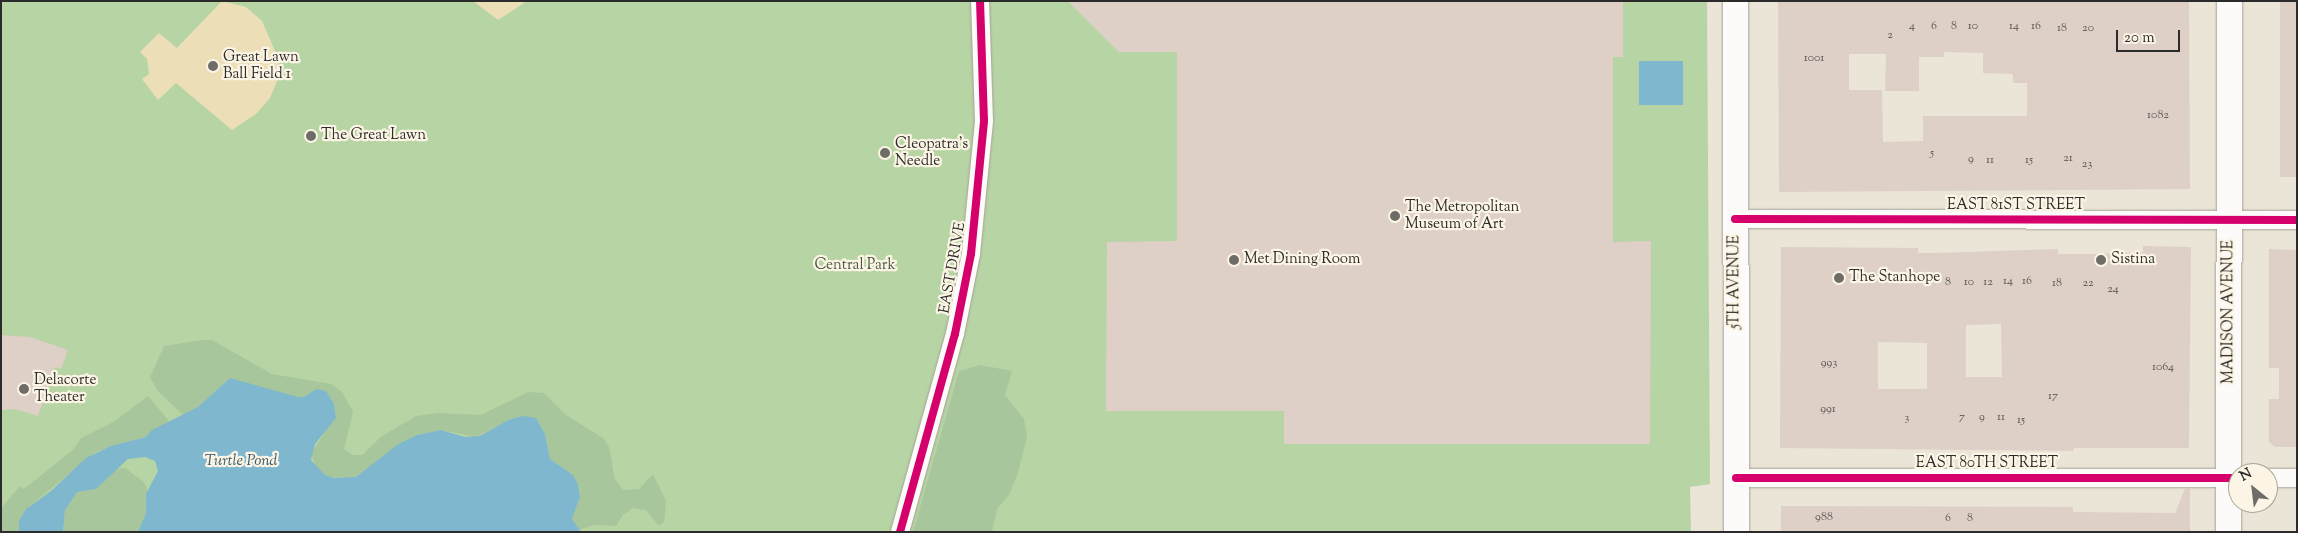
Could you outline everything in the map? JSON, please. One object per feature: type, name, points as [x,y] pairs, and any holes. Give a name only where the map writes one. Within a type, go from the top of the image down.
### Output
[{"type":"main road","name":"5TH AVENUE","points":[[1735,1],[1736,532]]},
{"type":"main road","name":"MADISON AVENUE","points":[[2229,1],[2229,220],[2233,463]]},
{"type":"main road","name":"MADISON AVENUE","points":[[2228,532],[2230,513]]},
{"type":"street","name":"EAST DRIVE","points":[[900,532],[955,334],[971,254],[980,186],[984,114],[980,1]]},
{"type":"street","name":"EAST 81ST STREET","points":[[1735,219],[2297,220]]},
{"type":"street","name":"EAST 80TH STREET","points":[[1736,478],[2228,478]]},
{"type":"street","points":[[2278,478],[2297,478]]},
{"type":"green space","name":"Central Park","points":[[1,1],[1707,1],[1710,484],[1690,487],[1691,532],[1,532]]},
{"type":"green space","points":[[212,340],[272,374],[331,384],[342,392],[353,412],[344,449],[353,455],[362,455],[382,436],[416,416],[438,413],[481,415],[528,392],[544,393],[566,415],[603,438],[609,447],[615,479],[623,490],[639,489],[653,474],[666,501],[664,522],[659,526],[646,510],[633,508],[623,515],[616,526],[594,525],[579,530],[572,519],[580,497],[579,488],[573,475],[550,459],[545,434],[536,418],[508,420],[476,437],[441,430],[417,435],[397,446],[356,478],[327,477],[316,468],[311,453],[336,416],[334,404],[313,390],[304,398],[293,397],[230,378],[198,407],[183,415],[158,391],[150,377],[164,346]]},
{"type":"green space","points":[[980,365],[1012,371],[1005,395],[1024,419],[1027,437],[1017,476],[1009,495],[997,509],[992,532],[913,532],[959,371]]},
{"type":"green space","points":[[148,396],[169,421],[146,437],[96,452],[26,509],[19,521],[19,532],[1,532],[1,508],[20,486],[24,489],[74,449],[81,438],[115,421]]},
{"type":"green space","points":[[125,468],[144,482],[148,491],[146,513],[138,532],[63,532],[65,510],[71,498],[77,492],[96,489],[116,469]]},
{"type":"sand","name":"Great Lawn Ball Field 1","points":[[222,1],[246,7],[262,21],[278,58],[278,79],[270,98],[257,113],[232,130],[176,83],[158,100],[142,79],[149,74],[147,59],[140,52],[159,33],[177,48]]},
{"type":"sand","points":[[473,1],[527,1],[498,20]]},
{"type":"water","points":[[1639,61],[1683,61],[1683,105],[1639,105]]},
{"type":"water","name":"Turtle Pond","points":[[230,378],[298,397],[304,397],[316,389],[326,391],[334,404],[336,418],[315,444],[311,460],[325,475],[334,478],[356,477],[397,445],[417,435],[441,430],[465,437],[480,436],[508,420],[523,416],[536,418],[545,434],[550,459],[573,475],[578,484],[580,497],[572,519],[581,532],[138,532],[146,513],[146,494],[158,471],[155,461],[145,457],[128,459],[96,489],[77,492],[65,510],[63,532],[19,532],[19,521],[26,509],[51,491],[86,458],[111,446],[146,437],[152,430],[198,407]]},
{"type":"building","name":"The Metropolitan Museum of Art","points":[[1068,1],[1623,1],[1623,57],[1613,57],[1613,242],[1651,241],[1650,444],[1284,444],[1284,411],[1106,411],[1107,242],[1177,241],[1177,52],[1119,52]]},
{"type":"building","points":[[1778,1],[2189,1],[2190,189],[1779,192]],"holes":[[[1944,52],[1983,53],[1983,73],[2013,74],[2013,83],[2027,83],[2027,116],[1923,116],[1923,141],[1883,142],[1882,90],[1849,90],[1849,54],[1886,54],[1885,91],[1919,91],[1919,57],[1944,57]]]},
{"type":"building","points":[[2280,1],[2297,1],[2297,177],[2280,177]]},
{"type":"building","points":[[2143,246],[2191,247],[2189,448],[2074,448],[2073,451],[1780,448],[1781,247],[1918,248],[1918,253],[2058,249],[2058,254],[2143,252]],"holes":[[[2001,324],[2002,377],[1966,377],[1966,325]],[[1878,342],[1927,343],[1927,389],[1878,389]]]},
{"type":"building","points":[[2269,249],[2297,250],[2297,447],[2275,447],[2269,442],[2269,399],[2279,399],[2279,368],[2269,368]]},
{"type":"building","name":"Delacorte Theater","points":[[1,335],[30,337],[68,350],[61,369],[55,367],[38,416],[15,409],[1,410]]},
{"type":"building","points":[[2185,489],[2190,489],[2190,532],[1781,532],[1781,506],[2073,507],[2073,512],[2175,513]]},
{"type":"cycle path","points":[[900,532],[955,334],[971,254],[984,121],[980,1]]},
{"type":"cycle path","points":[[1735,219],[2297,220]]},
{"type":"cycle path","points":[[1736,478],[2228,478]]},
{"type":"place","name":"Great Lawn Ball Field 1","points":[[213,66]]},
{"type":"place","name":"The Great Lawn","points":[[311,136]]},
{"type":"place","name":"Cleopatra's Needle","points":[[885,153]]},
{"type":"place","name":"The Metropolitan Museum of Art","points":[[1395,216]]},
{"type":"place","name":"Met Dining Room","points":[[1234,260]]},
{"type":"place","name":"Sistina","points":[[2101,260]]},
{"type":"place","name":"The Stanhope","points":[[1839,278]]},
{"type":"place","name":"Delacorte Theater","points":[[24,389]]}]
